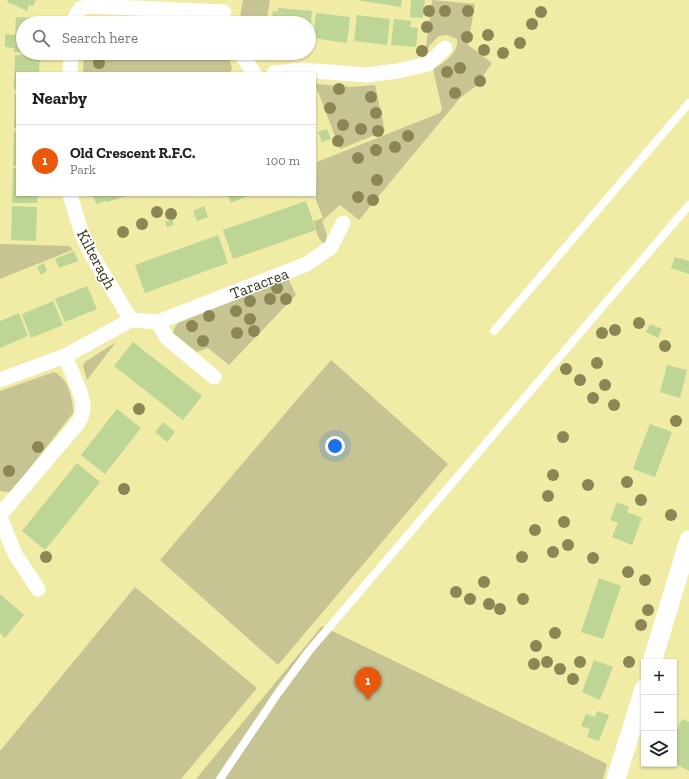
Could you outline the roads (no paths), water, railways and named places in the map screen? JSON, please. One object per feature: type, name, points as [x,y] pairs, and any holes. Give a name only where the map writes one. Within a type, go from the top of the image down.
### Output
[{"type":"street","points":[[76,16],[80,9],[88,6],[226,12]]},
{"type":"street","points":[[283,72],[302,70],[367,75],[397,71],[428,64],[445,48]]},
{"type":"street","points":[[70,72],[71,60]]},
{"type":"street","points":[[245,60],[253,72]]},
{"type":"street","name":"Kilteragh","points":[[70,196],[82,234],[90,252],[132,320]]},
{"type":"street","name":"Taracrea","points":[[132,320],[158,322],[307,264],[331,247],[343,223]]},
{"type":"street","points":[[0,380],[65,356],[132,320]]},
{"type":"street","points":[[158,322],[167,338],[214,377]]},
{"type":"street","points":[[38,589],[15,554],[0,516],[78,423],[82,416],[83,407],[81,398],[65,356]]},
{"type":"street","points":[[653,659],[689,540]]},
{"type":"street","points":[[616,779],[642,695]]},
{"type":"lane","points":[[494,332],[689,103]]},
{"type":"lane","points":[[220,779],[278,693],[309,651],[689,205]]},
{"type":"place","name":"Old Crescent R.F.C.","points":[[368,700]]}]
